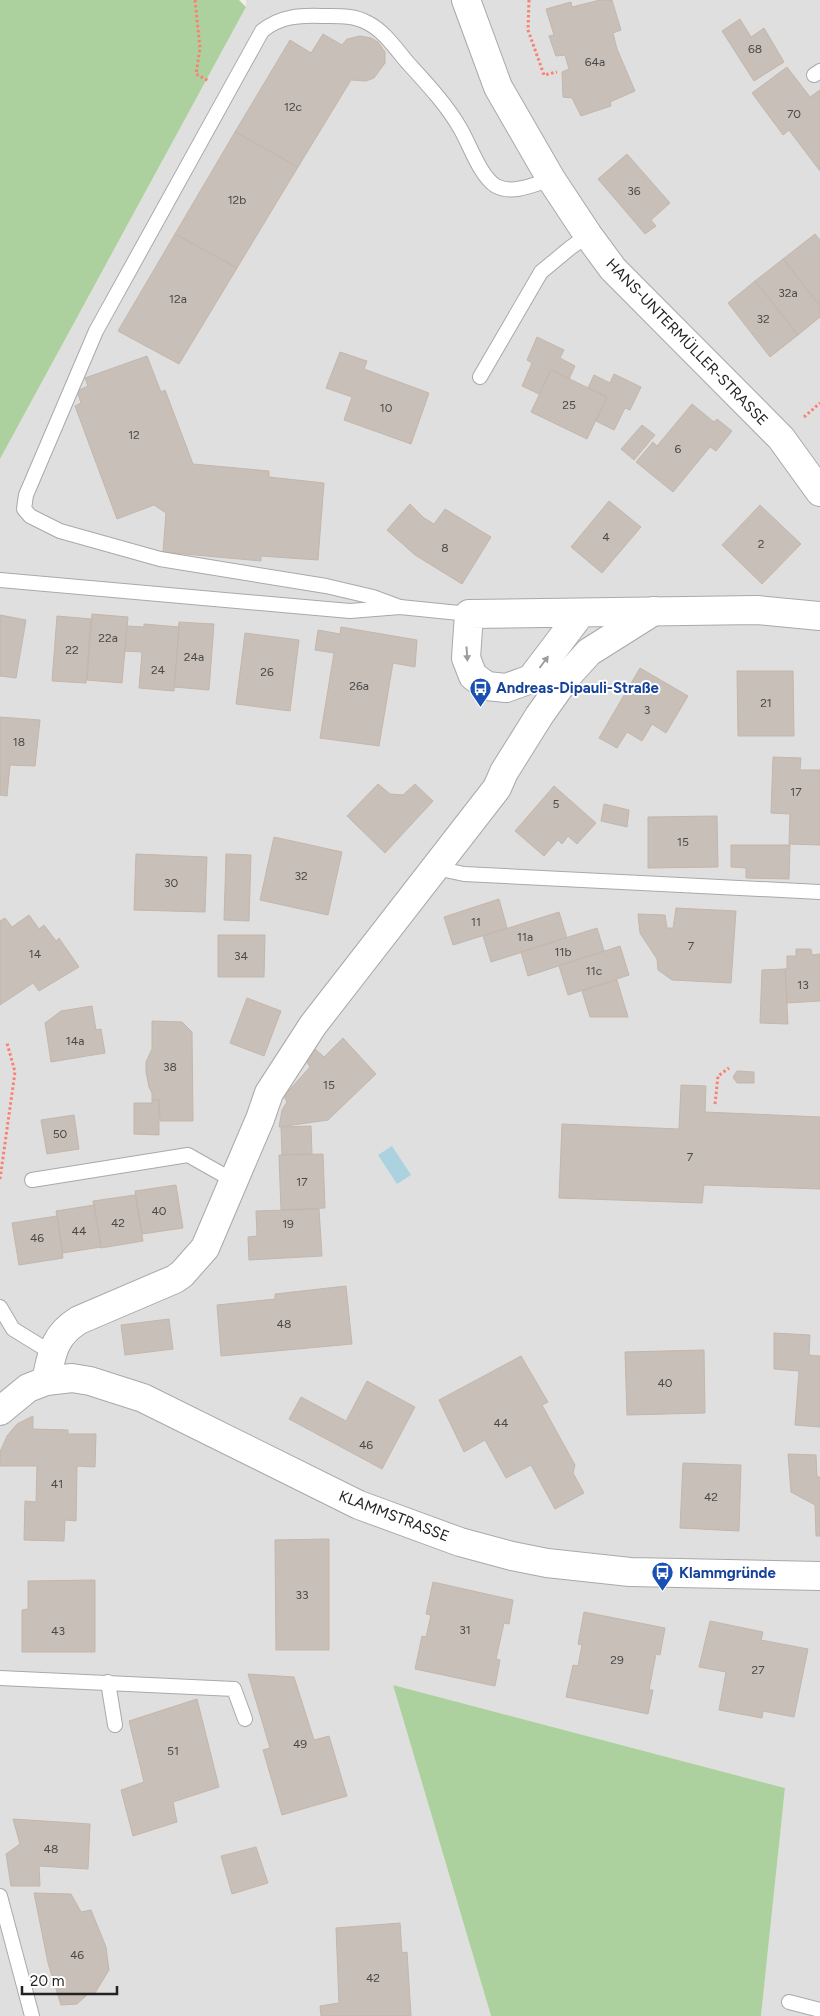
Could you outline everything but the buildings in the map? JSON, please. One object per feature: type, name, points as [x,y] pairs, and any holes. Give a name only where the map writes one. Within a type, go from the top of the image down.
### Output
[{"type":"street","name":"HANS-UNTERMÜLLER-STRASSE","points":[[466,0],[498,87],[551,179],[588,235],[613,269],[781,438],[820,492]]},
{"type":"street","points":[[581,612],[531,679],[506,688],[487,686],[473,676],[466,658],[469,614],[581,612],[757,610],[820,616]]},
{"type":"street","points":[[46,1381],[52,1353],[59,1337],[68,1327],[79,1320],[167,1283],[182,1274],[205,1248],[269,1093],[313,1025],[496,788],[539,716],[568,674],[589,652],[654,611]]},
{"type":"street","name":"KLAMMSTRASSE","points":[[0,1411],[28,1388],[46,1381],[72,1378],[90,1381],[143,1398],[359,1505],[460,1542],[512,1556],[546,1563],[630,1572],[820,1576]]},
{"type":"lane","points":[[400,607],[373,597],[326,586],[160,560],[60,531],[30,516],[24,509],[26,495],[96,330],[227,92],[262,31],[271,24],[281,20],[308,15],[352,17],[377,28],[446,106],[460,128],[483,173],[495,185],[501,188],[517,189],[551,179]]},
{"type":"lane","points":[[480,377],[541,272],[588,235]]},
{"type":"lane","points":[[0,580],[350,611],[400,607],[469,614]]},
{"type":"lane","points":[[436,868],[464,874],[820,892]]},
{"type":"lane","points":[[32,1180],[188,1155],[234,1181]]},
{"type":"lane","points":[[0,1307],[13,1329],[52,1353]]},
{"type":"lane","points":[[0,1678],[234,1688],[245,1719]]},
{"type":"lane","points":[[108,1682],[115,1725]]},
{"type":"lane","points":[[0,1896],[32,2016]]},
{"type":"lane","points":[[789,2002],[820,2010]]},
{"type":"path","points":[[195,0],[200,48],[196,74],[227,92]]},
{"type":"path","points":[[529,0],[528,30],[544,75],[558,72]]},
{"type":"path","points":[[0,1179],[15,1072],[7,1043]]},
{"type":"path","points":[[715,1104],[718,1076],[729,1068]]},
{"type":"shaded area","points":[[246,0],[820,0],[820,2016],[761,2016],[785,1788],[393,1685],[491,2016],[0,2016],[0,459],[246,7]]},
{"type":"green space","points":[[0,0],[239,0],[246,7],[0,459]]},
{"type":"green space","points":[[393,1685],[785,1788],[761,2016],[491,2016]]},
{"type":"water","points":[[392,1146],[411,1175],[397,1184],[378,1155]]},
{"type":"place","name":"Andreas-Dipauli-Straße","points":[[480,707]]},
{"type":"place","name":"Klammgründe","points":[[663,1592]]}]
